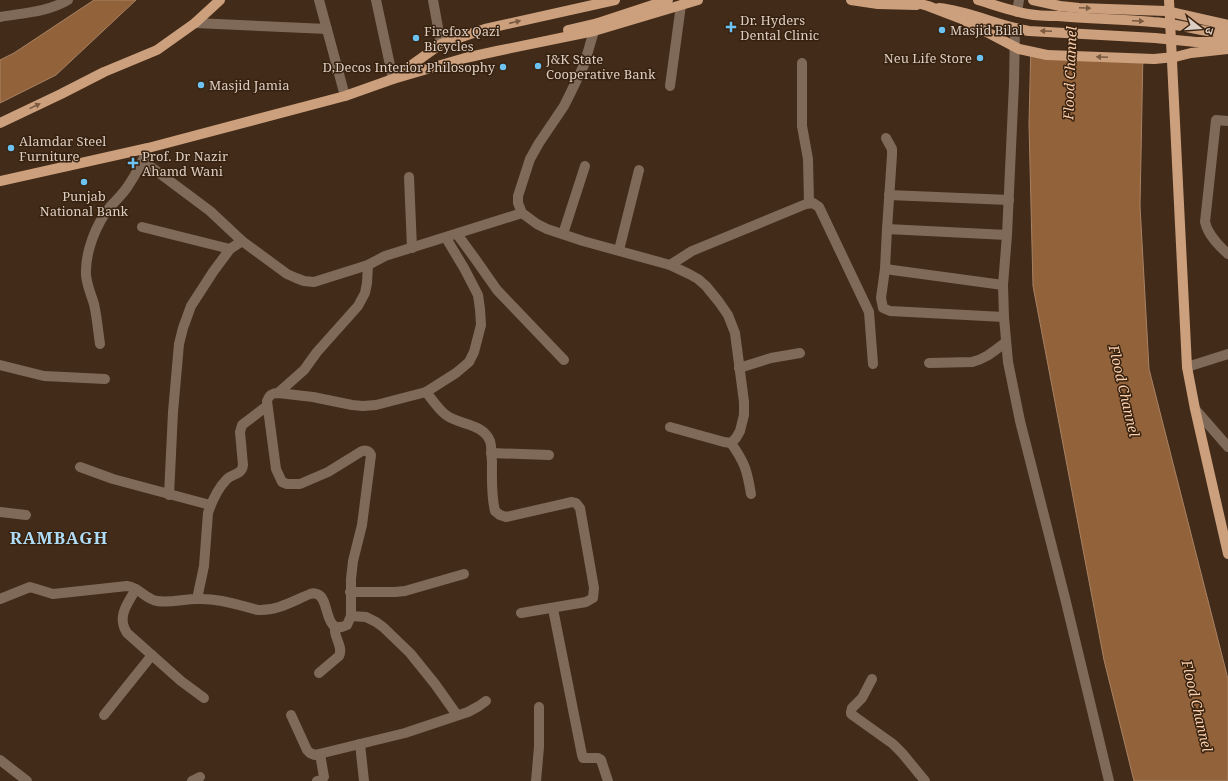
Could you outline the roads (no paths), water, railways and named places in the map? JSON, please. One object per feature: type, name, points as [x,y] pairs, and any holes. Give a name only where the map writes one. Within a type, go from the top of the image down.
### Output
[{"type":"main road","points":[[0,123],[104,72],[157,50],[195,23],[220,0]]},
{"type":"main road","points":[[393,79],[442,44],[485,29],[613,0]]},
{"type":"main road","points":[[660,0],[664,10]]},
{"type":"main road","points":[[596,27],[668,0]]},
{"type":"main road","points":[[0,181],[148,148],[344,96],[393,79],[465,58],[474,50],[488,46],[596,27],[698,0]]},
{"type":"main road","points":[[852,0],[878,4],[915,5],[948,9],[1030,31],[1155,38],[1196,42],[1228,42]]},
{"type":"main road","points":[[906,0],[928,6],[962,19],[1019,49],[1047,55],[1154,59],[1228,49]]},
{"type":"main road","points":[[978,0],[1017,12],[1030,14],[1154,22],[1216,33],[1228,33]]},
{"type":"main road","points":[[1032,0],[1060,6],[1079,8],[1166,11],[1228,25]]},
{"type":"main road","points":[[1169,0],[1187,367],[1228,554]]},
{"type":"street","points":[[0,17],[47,9],[60,5],[68,0]]},
{"type":"street","points":[[318,0],[344,96]]},
{"type":"street","points":[[376,0],[393,79]]},
{"type":"street","points":[[433,0],[442,44]]},
{"type":"street","points":[[1017,12],[1020,0]]},
{"type":"street","points":[[670,86],[681,5]]},
{"type":"street","points":[[195,23],[327,29]]},
{"type":"street","points":[[596,27],[584,65],[570,94],[564,106],[539,142],[530,159],[518,196],[518,203],[522,213],[537,224],[563,234],[670,265],[690,274],[698,279],[719,302],[728,315],[735,334],[744,402],[743,424],[736,438],[731,443]]},
{"type":"street","points":[[1015,28],[1009,200],[1003,285],[1008,362],[1020,421],[1065,598],[1108,781]]},
{"type":"street","points":[[802,63],[802,126],[808,159],[809,203]]},
{"type":"street","points":[[1228,121],[1216,120],[1205,222],[1207,231],[1228,254]]},
{"type":"street","points":[[886,138],[892,149],[885,269],[881,298],[883,308],[886,310],[1004,317]]},
{"type":"street","points":[[100,344],[94,305],[88,289],[86,275],[94,233],[109,208],[128,187],[143,161],[148,148]]},
{"type":"street","points":[[143,161],[210,211],[242,241],[287,274],[304,281],[314,282],[368,264],[385,256],[522,213]]},
{"type":"street","points":[[563,234],[585,166]]},
{"type":"street","points":[[619,250],[638,170]]},
{"type":"street","points":[[409,177],[412,248]]},
{"type":"street","points":[[889,195],[1009,200]]},
{"type":"street","points":[[670,265],[692,251],[813,202],[818,207],[869,312],[873,364]]},
{"type":"street","points":[[142,227],[230,249]]},
{"type":"street","points":[[887,229],[1007,235]]},
{"type":"street","points":[[457,234],[496,290],[564,360]]},
{"type":"street","points":[[0,599],[30,587],[53,594],[127,586],[136,589],[149,598],[158,601],[197,599],[265,610],[278,608],[315,593],[321,597],[331,624],[339,627],[347,625],[351,616],[350,592],[353,561],[362,525],[371,455],[365,450],[362,451],[328,472],[300,484],[287,484],[282,482],[276,469],[267,406],[269,396],[278,393],[313,397],[363,406],[376,405],[426,392],[456,373],[468,362],[474,352],[481,325],[480,309],[478,295],[446,238]]},
{"type":"street","points":[[169,495],[173,412],[179,344],[183,328],[195,299],[230,249],[242,241]]},
{"type":"street","points":[[278,393],[304,370],[317,352],[358,306],[365,293],[368,264]]},
{"type":"street","points":[[885,269],[1003,285]]},
{"type":"street","points":[[929,363],[977,361],[987,357],[1006,342]]},
{"type":"street","points":[[739,368],[771,358],[800,353]]},
{"type":"street","points":[[1187,367],[1228,354]]},
{"type":"street","points":[[0,365],[44,376],[105,379]]},
{"type":"street","points":[[426,392],[447,416],[482,431],[489,438],[491,453],[492,496],[495,511],[500,515],[506,517],[572,502],[576,503],[580,508],[594,593],[593,598],[586,602],[553,609],[521,613]]},
{"type":"street","points":[[197,599],[204,566],[208,513],[210,505],[227,479],[242,470],[243,465],[240,432],[242,425],[267,406]]},
{"type":"street","points":[[1195,409],[1228,447]]},
{"type":"street","points":[[670,427],[714,440],[731,443],[748,472],[751,494]]},
{"type":"street","points":[[491,453],[549,455]]},
{"type":"street","points":[[80,467],[113,479],[210,505]]},
{"type":"street","points":[[0,512],[26,515]]},
{"type":"street","points":[[350,592],[405,591],[464,574]]},
{"type":"street","points":[[136,589],[123,613],[122,626],[127,633],[180,681],[204,698]]},
{"type":"street","points":[[553,609],[582,755],[584,758],[598,758],[601,760],[608,781]]},
{"type":"street","points":[[351,616],[366,617],[383,627],[410,653],[457,715]]},
{"type":"street","points":[[319,673],[339,656],[341,652],[335,634],[335,626]]},
{"type":"street","points":[[104,715],[152,655]]},
{"type":"street","points":[[872,679],[862,698],[852,708],[850,712],[851,714],[893,744],[925,781]]},
{"type":"street","points":[[291,715],[310,753],[320,754],[405,733],[457,715],[479,706],[486,701]]},
{"type":"street","points":[[536,781],[539,747],[539,707]]},
{"type":"street","points":[[360,744],[364,781]]},
{"type":"street","points":[[317,781],[324,777],[320,754]]},
{"type":"street","points":[[0,760],[27,781]]},
{"type":"water","points":[[94,0],[136,0],[56,75],[0,103],[0,60],[14,53]]},
{"type":"water","name":"Flood Channel","points":[[1032,0],[1144,0],[1140,206],[1149,369],[1228,679],[1228,781],[1134,781],[1104,660],[1033,286],[1029,124]]},
{"type":"place","name":"Dr. Hyders Dental Clinic","points":[[731,27]]},
{"type":"place","name":"Masjid Bilal","points":[[942,30]]},
{"type":"place","name":"Firefox Qazi Bicycles","points":[[416,38]]},
{"type":"place","name":"Neu Life Store","points":[[980,58]]},
{"type":"place","name":"J&K State Cooperative Bank","points":[[538,66]]},
{"type":"place","name":"D,Decos Interior Philosophy","points":[[503,67]]},
{"type":"place","name":"Masjid Jamia","points":[[201,85]]},
{"type":"place","name":"Alamdar Steel Furniture","points":[[11,148]]},
{"type":"place","name":"Prof. Dr Nazir Ahamd Wani","points":[[133,163]]},
{"type":"place","name":"Punjab National Bank","points":[[84,182]]},
{"type":"district","name":"RAMBAGH","points":[[59,538]]}]
